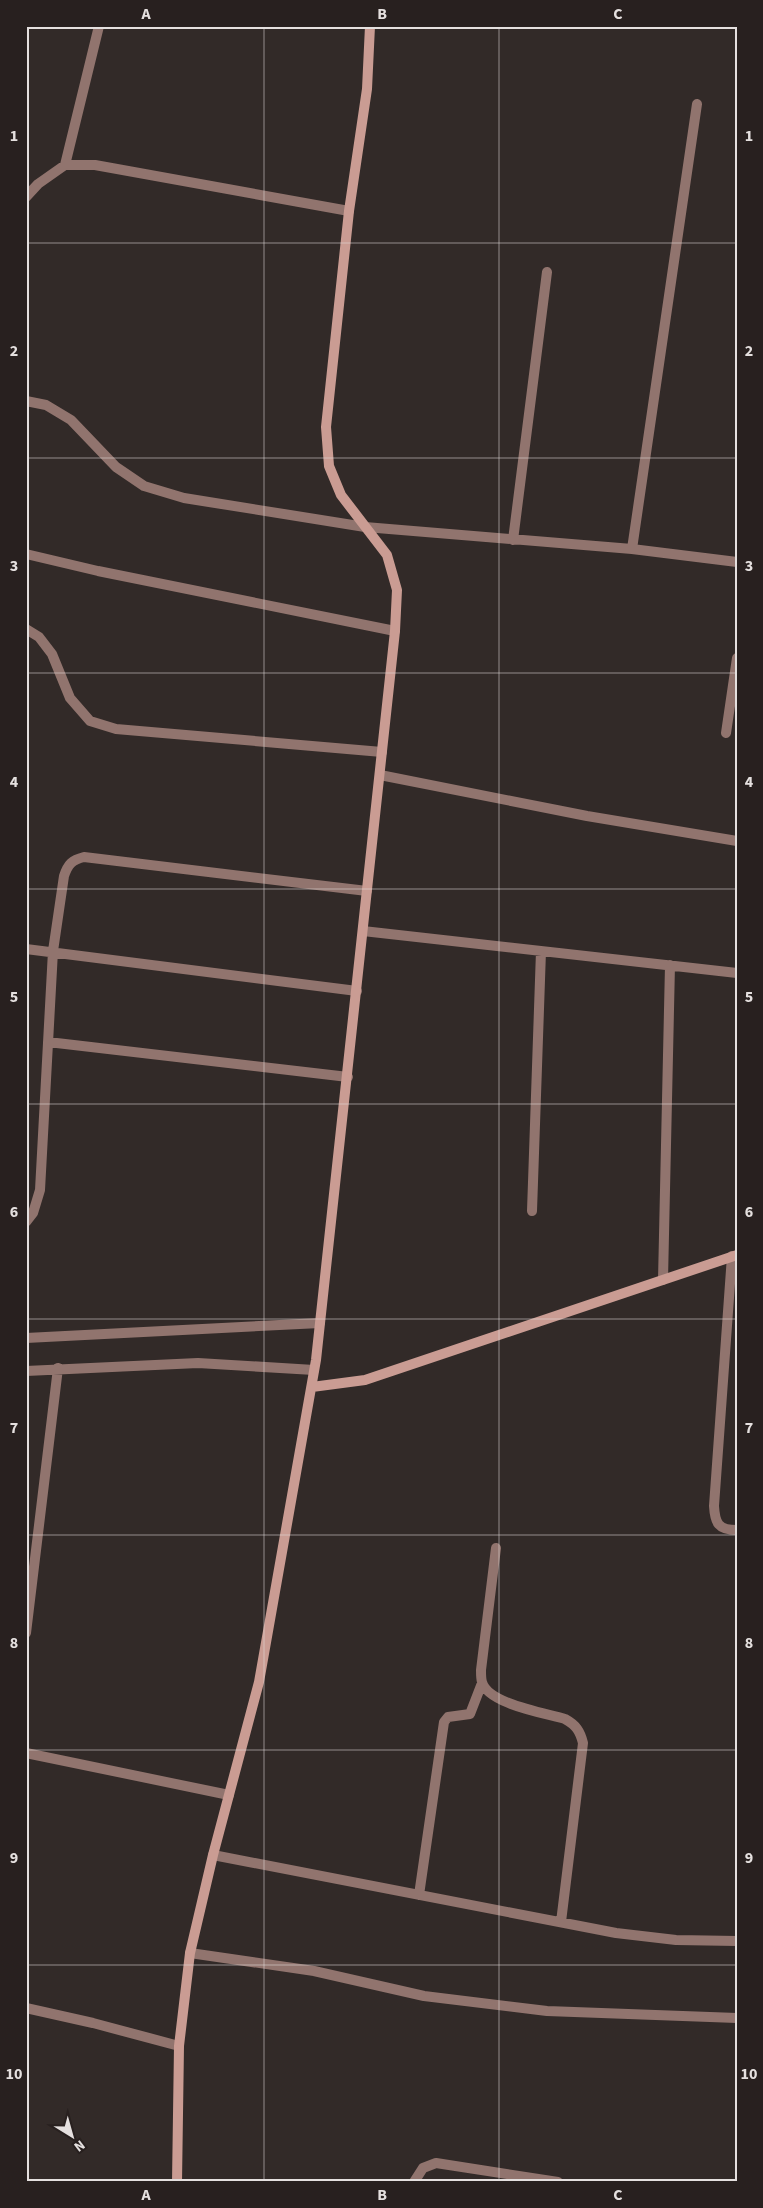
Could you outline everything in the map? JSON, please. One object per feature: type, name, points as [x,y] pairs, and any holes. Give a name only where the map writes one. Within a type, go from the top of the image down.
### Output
[{"type":"street","points":[[65,165],[99,26]]},
{"type":"street","points":[[177,2182],[179,2046],[190,1954],[213,1855],[259,1682],[284,1531],[312,1387],[348,1077],[395,630],[396,590],[387,555],[364,527],[342,495],[329,466],[326,427],[349,210],[367,89],[370,26]]},
{"type":"street","points":[[632,549],[697,104]]},
{"type":"street","points":[[26,197],[38,184],[65,165],[95,165],[349,210]]},
{"type":"street","points":[[513,540],[547,272]]},
{"type":"street","points":[[26,401],[46,405],[71,420],[116,466],[144,486],[184,498],[364,527],[632,549],[737,562]]},
{"type":"street","points":[[26,554],[98,571],[395,630]]},
{"type":"street","points":[[26,629],[39,637],[52,654],[70,698],[90,721],[116,729],[382,752]]},
{"type":"street","points":[[726,733],[737,658]]},
{"type":"street","points":[[380,775],[588,816],[737,841]]},
{"type":"street","points":[[26,1222],[33,1213],[40,1190],[53,951],[64,876],[67,866],[74,859],[84,857],[367,891]]},
{"type":"street","points":[[363,931],[737,973]]},
{"type":"street","points":[[26,949],[357,991]]},
{"type":"street","points":[[532,1211],[541,951]]},
{"type":"street","points":[[663,1280],[670,965]]},
{"type":"street","points":[[48,1042],[348,1077]]},
{"type":"street","points":[[312,1387],[365,1380],[734,1255],[714,1506],[715,1519],[721,1527],[737,1530]]},
{"type":"street","points":[[26,1338],[320,1323]]},
{"type":"street","points":[[26,1371],[58,1368],[198,1363],[315,1365]]},
{"type":"street","points":[[26,1633],[58,1368]]},
{"type":"street","points":[[496,1548],[480,1670],[482,1683],[487,1691],[498,1700],[565,1719],[581,1733],[583,1743],[561,1922]]},
{"type":"street","points":[[419,1895],[444,1722],[448,1717],[470,1714],[482,1683]]},
{"type":"street","points":[[26,1753],[229,1795]]},
{"type":"street","points":[[213,1855],[616,1933],[676,1940],[737,1941]]},
{"type":"street","points":[[190,1954],[314,1971],[424,1996],[547,2011],[737,2018]]},
{"type":"street","points":[[26,2008],[93,2023],[179,2046]]},
{"type":"street","points":[[414,2182],[423,2168],[436,2163],[558,2182]]}]
